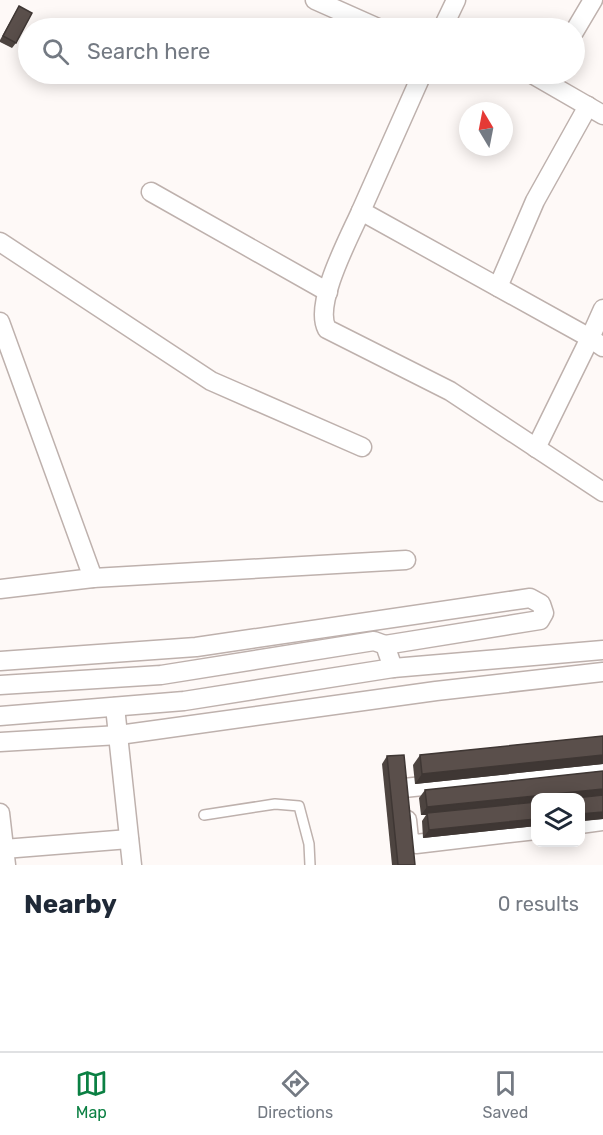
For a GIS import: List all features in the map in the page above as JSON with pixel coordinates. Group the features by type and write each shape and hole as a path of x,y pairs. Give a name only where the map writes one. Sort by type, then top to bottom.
{"street":[{"path":"315,0 356,18"},
{"path":"450,18 456,0"},
{"path":"582,18 593,0"},
{"path":"418,84 328,292 323,320 327,329 450,391 603,492"},
{"path":"498,287 535,201 596,110 555,84"},
{"path":"151,192 328,292"},
{"path":"361,211 597,342"},
{"path":"0,242 211,381 362,447"},
{"path":"536,448 597,342 603,309"},
{"path":"0,322 93,578"},
{"path":"0,589 93,578 406,560"},
{"path":"0,662 196,646 530,598 541,604 544,613 540,620 385,645 374,641 161,675 0,685"},
{"path":"385,645 393,668"},
{"path":"0,716 184,701 393,668 603,650"},
{"path":"0,742 119,735 436,691 603,672"},
{"path":"115,707 132,865"},
{"path":"402,766 409,839 416,844 531,831"},
{"path":"404,788 603,767"},
{"path":"0,813 5,857 129,839"},
{"path":"585,823 603,821"}],"lane":[{"path":"204,815 275,804 299,806 309,844 310,865"}],"building":[{"path":"19,6 32,13 29,18 18,18 16,43 3,36"},
{"path":"603,736 603,755 422,774 420,755"},
{"path":"404,755 415,865 398,865 387,756"},
{"path":"603,771 603,789 564,793 531,793 531,796 427,807 425,790"},
{"path":"603,795 603,812 585,814 585,797"},
{"path":"531,803 531,820 429,830 427,813"}]}
